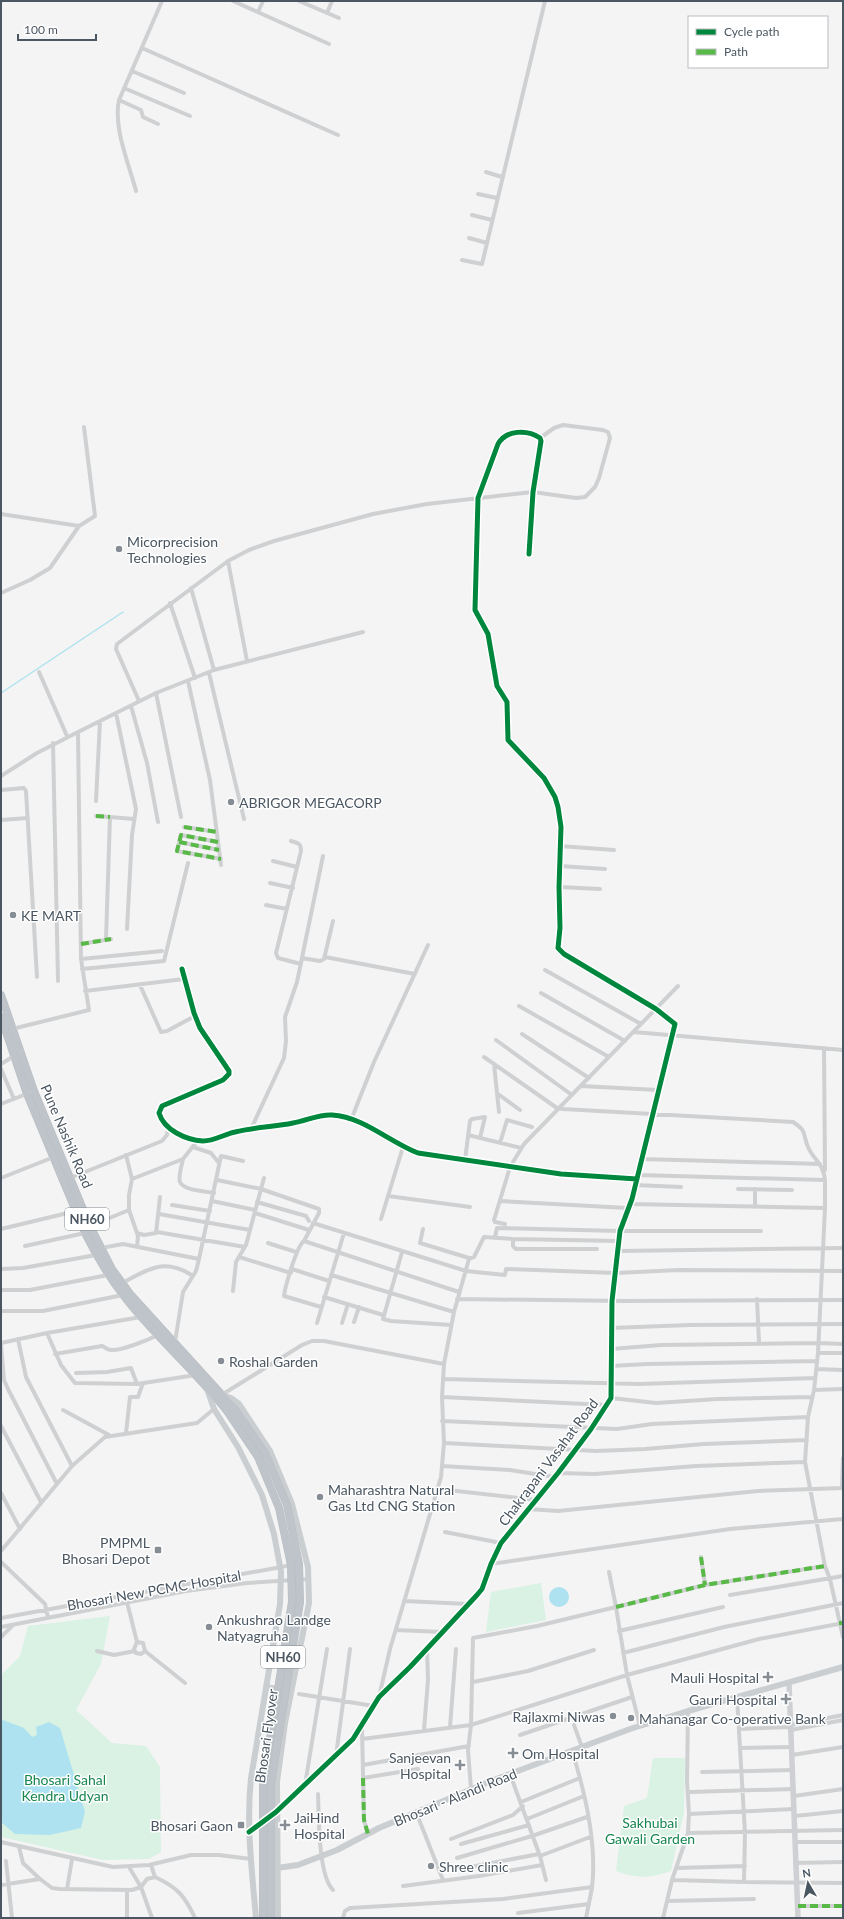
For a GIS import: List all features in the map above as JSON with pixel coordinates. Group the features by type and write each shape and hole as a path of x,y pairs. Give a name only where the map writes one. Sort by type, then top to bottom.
{"highway":[{"name":"Pune Nashik Road","path":"1,995 30,1092 54,1157 85,1233 96,1255 108,1275 141,1317 196,1374 207,1388 230,1409"},
{"name":"Pune Nashik Road","path":"1,1017 14,1056 70,1178 100,1248 122,1283 224,1395 230,1409"},
{"name":"Bhosari Flyover","path":"230,1409 258,1457 279,1508 291,1565 292,1602 263,1782 263,1918"},
{"name":"Bhosari Flyover","path":"230,1409 265,1453 284,1499 299,1564 300,1602 271,1782 271,1918"}],"main road":[{"path":"207,1388 214,1409 238,1447 262,1495 274,1534 280,1567 280,1604 251,1778 248,1805 248,1832 256,1918"},
{"path":"224,1395 231,1398 238,1404 270,1451 292,1504 307,1563 309,1579 309,1603 279,1757 276,1812 278,1918"},
{"name":"Bhosari - Alandi Road","path":"277,1868 298,1865 322,1856 416,1812 471,1789 640,1726 843,1667"},
{"path":"266,1687 292,1691"}],"street":[{"path":"136,191 117,120 119,100 162,1"},
{"path":"233,1 329,44"},
{"path":"258,12 262,1"},
{"path":"301,1 339,18"},
{"path":"327,13 332,1"},
{"path":"462,260 482,264 545,1"},
{"path":"142,48 338,135"},
{"path":"132,71 184,93"},
{"path":"124,88 190,116"},
{"path":"119,100 141,110 143,117 158,124"},
{"path":"486,172 502,177"},
{"path":"478,194 497,198"},
{"path":"472,215 492,220"},
{"path":"469,238 487,243"},
{"path":"139,701 116,646 170,603 228,561 249,550 274,541 373,514 427,504 533,492 576,498 585,497 595,487 599,478 610,438 608,432 603,430 562,425 554,428 540,438"},
{"path":"1,593 30,580 50,568 79,526 91,520 95,512 84,427"},
{"path":"540,438 524,433 510,433 501,438 478,498 475,610 488,634 497,686 507,702 508,740 544,778 555,797 560,818 559,950 656,1009"},
{"path":"529,554 533,492 540,438"},
{"path":"1,514 79,526"},
{"path":"228,561 247,661"},
{"path":"191,588 214,670"},
{"path":"170,603 195,678"},
{"path":"1,776 53,743 67,736 78,732 139,701 214,670 364,632"},
{"path":"39,672 67,736"},
{"path":"209,673 244,819"},
{"path":"188,681 210,780 221,865"},
{"path":"156,694 181,817"},
{"path":"131,706 149,770 158,822"},
{"path":"116,713 136,802 130,858 127,929"},
{"path":"96,801 100,721"},
{"path":"12,1030 86,1011 89,1008 85,991 81,959 78,732"},
{"path":"53,743 58,981"},
{"path":"1,790 24,788 28,818 37,977"},
{"path":"96,816 134,820"},
{"path":"81,944 109,939 110,817"},
{"path":"1,820 28,818"},
{"path":"184,827 217,832"},
{"path":"218,842 181,835 177,851 221,859"},
{"path":"291,841 299,843 301,846 276,956 278,958 301,964"},
{"path":"179,842 219,850"},
{"path":"560,846 614,850"},
{"path":"251,1129 284,1058 286,1041 285,1018 297,982 323,856"},
{"path":"273,861 297,867"},
{"path":"82,968 164,961 188,863"},
{"path":"560,866 605,869"},
{"path":"270,883 292,888"},
{"path":"559,887 600,889"},
{"path":"266,904 287,909"},
{"path":"302,958 322,961 325,957 333,921"},
{"path":"351,1120 374,1062 428,945"},
{"path":"81,959 162,951"},
{"path":"325,957 415,974"},
{"path":"182,969 195,1016 204,1036 228,1069 229,1074 223,1080 162,1106 160,1109 160,1116 168,1128 198,1140 210,1140 238,1131 291,1124 326,1115 339,1116 370,1127 403,1147 418,1153 560,1174 637,1177 825,1180"},
{"path":"545,970 641,1024"},
{"path":"85,991 140,985 184,978"},
{"path":"140,985 161,1032 167,1031 195,1016"},
{"path":"505,1224 495,1222 494,1220 510,1167 521,1148 557,1108 590,1078 678,986"},
{"path":"541,993 625,1041"},
{"path":"519,1006 609,1057"},
{"name":"Chakrapani Vasahat Road","path":"248,1832 276,1812 353,1739 379,1697 482,1589 491,1564 501,1543 558,1473 591,1429 611,1398 612,1301 619,1251 620,1231 642,1159 674,1024 656,1009"},
{"path":"634,1032 843,1050"},
{"path":"522,1034 590,1078"},
{"path":"496,1040 572,1095"},
{"path":"824,1048 825,1208 821,1299 818,1353 814,1390 808,1417 805,1462 825,1566 830,1579 843,1637"},
{"path":"1,1064 14,1056"},
{"path":"484,1057 557,1108 652,1115 793,1122 805,1132 808,1148 823,1169 825,1180"},
{"path":"494,1064 499,1112"},
{"path":"1,1068 14,1099"},
{"path":"581,1086 658,1090"},
{"path":"1,1104 30,1092"},
{"path":"498,1094 520,1110"},
{"path":"465,1160 471,1119 485,1116 480,1138"},
{"path":"500,1143 507,1120 532,1127"},
{"path":"70,1178 162,1141 167,1135 168,1128"},
{"path":"468,1135 521,1148"},
{"path":"132,1179 183,1159 198,1140"},
{"path":"193,1147 211,1153 220,1163"},
{"path":"381,1219 403,1147"},
{"path":"126,1155 132,1179 129,1195 129,1210 138,1232 137,1247"},
{"path":"175,1342 183,1292 198,1267 221,1156 243,1161"},
{"path":"1,1178 54,1157"},
{"path":"183,1159 180,1179 182,1185 188,1188 214,1193"},
{"path":"642,1159 820,1164"},
{"path":"233,1291 235,1265 245,1247 264,1178"},
{"path":"217,1180 261,1189 317,1208 319,1213 311,1222 304,1241 300,1244 296,1252 284,1296 321,1307"},
{"path":"635,1185 681,1187"},
{"path":"738,1189 792,1190"},
{"path":"755,1189 755,1207"},
{"path":"388,1196 470,1207"},
{"path":"157,1232 160,1197"},
{"path":"212,1201 255,1212 309,1230"},
{"path":"257,1202 306,1216 311,1222 402,1252 466,1270 506,1275 506,1269 616,1274 680,1270 843,1271"},
{"path":"500,1202 628,1206 825,1208"},
{"path":"172,1205 210,1211"},
{"path":"90,1226 129,1210"},
{"path":"1,1229 76,1211"},
{"path":"159,1214 250,1230"},
{"path":"495,1237 497,1228 620,1231 760,1231"},
{"path":"423,1229 420,1242 469,1259"},
{"path":"138,1232 144,1235 157,1232 245,1247"},
{"path":"25,1246 85,1233"},
{"path":"317,1323 344,1233"},
{"path":"379,1697 404,1601 438,1488 444,1443 442,1397 444,1364 454,1312 469,1259 474,1257 484,1236 513,1239 619,1241"},
{"path":"513,1239 513,1246 516,1249 597,1249"},
{"path":"304,1241 459,1292"},
{"path":"268,1243 296,1252"},
{"path":"100,1248 119,1244 199,1259"},
{"path":"619,1251 843,1248"},
{"path":"402,1252 383,1319 391,1321 451,1325"},
{"path":"1,1269 23,1268 96,1255"},
{"path":"239,1257 329,1281"},
{"path":"122,1283 154,1268 167,1265 184,1270 193,1276"},
{"path":"331,1274 454,1312"},
{"path":"1,1290 30,1290 108,1275"},
{"path":"1,1311 43,1311 123,1295"},
{"path":"324,1296 383,1315"},
{"path":"458,1299 612,1301 843,1300"},
{"path":"757,1300 759,1343"},
{"path":"342,1323 348,1304"},
{"path":"354,1322 358,1307"},
{"path":"56,1484 4,1380 1,1344 47,1333 141,1317"},
{"path":"611,1328 843,1324"},
{"path":"47,1333 55,1354 75,1383 137,1384 196,1374"},
{"path":"55,1354 102,1346 108,1350 114,1350 146,1341 158,1335"},
{"path":"18,1339 26,1377 72,1466"},
{"path":"224,1395 302,1345 312,1341 324,1341 444,1364"},
{"path":"611,1349 661,1345 759,1343 843,1344"},
{"path":"818,1353 843,1353"},
{"path":"611,1366 817,1361"},
{"path":"76,1373 107,1372 131,1368 137,1384"},
{"path":"816,1369 843,1370"},
{"path":"443,1378 640,1384 815,1378"},
{"path":"126,1433 130,1397 138,1396 143,1383"},
{"path":"814,1390 843,1389"},
{"path":"442,1397 606,1405"},
{"path":"611,1398 656,1403 718,1399 812,1397"},
{"path":"1,1551 72,1466 104,1437 109,1435 197,1423 214,1409"},
{"path":"63,1410 109,1435"},
{"path":"442,1421 591,1429 808,1417"},
{"path":"1,1426 41,1502"},
{"path":"444,1443 574,1451 644,1449 704,1444 807,1440"},
{"path":"528,1509 558,1511 758,1492 810,1491 843,1488 843,1458"},
{"path":"558,1473 595,1474 696,1466 805,1462"},
{"path":"442,1466 510,1470 554,1477"},
{"path":"438,1488 536,1500"},
{"path":"1,1493 20,1530"},
{"path":"491,1564 723,1530 765,1525 816,1523 843,1519"},
{"path":"445,1532 501,1543"},
{"path":"702,1556 705,1584"},
{"path":"1,1562 45,1604 48,1618"},
{"name":"Bhosari New PCMC Hospital","path":"2,1618 307,1563"},
{"path":"471,1789 469,1746 473,1682 473,1638 537,1626 705,1584 825,1566"},
{"path":"609,1572 627,1675 640,1726"},
{"path":"730,1595 843,1576"},
{"name":"Bhosari New PCMC Hospital","path":"3,1626 186,1591 256,1582 309,1579"},
{"path":"404,1601 468,1604"},
{"path":"127,1602 137,1642 134,1646 135,1651"},
{"path":"623,1654 724,1626 843,1603"},
{"path":"619,1631 723,1607"},
{"path":"2,1618 3,1626"},
{"path":"362,1739 471,1725 627,1675 759,1639 841,1623"},
{"path":"1,1637 13,1624"},
{"path":"396,1630 442,1632"},
{"path":"137,1642 143,1643 145,1651 184,1683"},
{"path":"424,1730 428,1680 427,1648"},
{"path":"305,1786 327,1649"},
{"path":"336,1756 350,1649"},
{"path":"450,1727 456,1649"},
{"path":"473,1682 528,1671 594,1650"},
{"path":"97,1651 114,1655 135,1651 136,1653 141,1654 145,1651"},
{"path":"789,1682 798,1918"},
{"path":"299,1694 320,1696 374,1706"},
{"path":"520,1735 632,1697"},
{"path":"737,1697 745,1833 744,1882"},
{"path":"663,1918 672,1880 688,1833 690,1814 687,1781 688,1711"},
{"path":"791,1727 843,1715"},
{"path":"739,1729 791,1727 843,1720"},
{"path":"574,1725 582,1747"},
{"path":"362,1726 364,1820 368,1834"},
{"path":"363,1765 469,1746"},
{"path":"792,1755 843,1747"},
{"path":"740,1748 792,1748"},
{"path":"572,1751 584,1796 593,1863 592,1887 586,1918"},
{"path":"363,1778 418,1769"},
{"path":"702,1772 793,1770"},
{"path":"510,1774 540,1855 546,1880"},
{"path":"451,1839 513,1815 522,1804 580,1778"},
{"path":"689,1792 742,1792 794,1789"},
{"path":"794,1796 843,1789"},
{"path":"318,1794 322,1856 328,1885 333,1890"},
{"path":"527,1819 584,1796"},
{"path":"690,1814 794,1809"},
{"path":"795,1816 843,1811"},
{"path":"416,1812 442,1880"},
{"path":"457,1858 532,1836 587,1817"},
{"path":"461,1844 529,1826"},
{"path":"688,1833 843,1830"},
{"path":"465,1868 540,1855 590,1838"},
{"path":"1,1842 102,1865 129,1867 151,1865 191,1855 251,1859"},
{"path":"795,1842 843,1842"},
{"path":"19,1847 23,1864 52,1888 127,1890 141,1887 148,1879 155,1877 176,1888 183,1895 195,1918"},
{"path":"66,1889 72,1859"},
{"path":"6,1861 12,1918"},
{"path":"795,1864 843,1862"},
{"path":"151,1865 155,1877"},
{"path":"403,1886 542,1865"},
{"path":"676,1868 745,1866"},
{"path":"129,1867 141,1887 152,1918"},
{"path":"1,1885 40,1879"},
{"path":"672,1880 796,1883 843,1882"},
{"path":"343,1918 345,1911 350,1908 503,1899 592,1887"},
{"path":"127,1890 127,1918"},
{"path":"667,1901 754,1899"},
{"path":"518,1913 589,1904"},
{"path":"798,1906 843,1906"}],"green space":[{"path":"541,1583 546,1620 486,1632 491,1592"},
{"name":"Bhosari Sahal Kendra Udyan","path":"110,1616 101,1664 76,1710 112,1743 146,1746 160,1767 161,1852 149,1859 103,1860 1,1837 1,1675 20,1656 28,1626"},
{"name":"Sakhubai Gawali Garden","path":"653,1758 685,1758 684,1812 671,1871 644,1877 624,1874 616,1871 624,1806 647,1798"}],"water":[{"path":"559,1587 566,1590 569,1597 566,1604 559,1607 552,1604 549,1597 552,1590"},
{"path":"3,1720 24,1728 32,1737 37,1735 36,1727 49,1722 60,1728 85,1812 81,1828 50,1835 15,1834 1,1822 1,1721"}],"waterway":[{"path":"1,693 123,612"}],"marked path":[{"path":"96,816 110,817"},
{"path":"184,827 217,832"},
{"path":"218,842 181,835 177,851 221,859"},
{"path":"179,842 219,850"},
{"path":"81,944 111,939"},
{"path":"701,1557 705,1585"},
{"path":"616,1607 705,1585 825,1566"},
{"path":"363,1778 364,1820 368,1834"},
{"path":"798,1906 843,1906"}],"cycle path":[{"path":"249,1832 276,1812 353,1739 379,1697 410,1667 477,1595 482,1589 491,1564 501,1543 558,1473 591,1429 611,1398 612,1301 620,1231 632,1199 675,1024 656,1009 564,954 558,948 560,928 559,887 561,827 558,807 555,797 544,778 508,740 507,702 497,686 488,634 475,610 478,498 498,444 506,436 517,432 535,435 540,438 541,441 533,492 529,554"},
{"path":"182,969 194,1013 200,1028 229,1071 229,1074 223,1080 162,1106 159,1113 162,1119 176,1133 190,1139 207,1141 242,1130 286,1124 332,1115 355,1120 418,1153 561,1174 637,1179"}],"place":[{"name":"Micorprecision Technologies","path":"119,549"},
{"name":"ABRIGOR MEGACORP","path":"231,802"},
{"name":"KE MART","path":"13,915"},
{"name":"Roshal Garden","path":"221,1361"},
{"name":"Maharashtra Natural Gas Ltd CNG Station","path":"320,1497"},
{"name":"PMPML Bhosari Depot","path":"158,1550"},
{"name":"Ankushrao Landge Natyagruha","path":"209,1627"},
{"name":"Mauli Hospital","path":"768,1677"},
{"name":"Gauri Hospital","path":"786,1699"},
{"name":"Rajlaxmi Niwas","path":"613,1716"},
{"name":"Mahanagar Co-operative Bank","path":"631,1718"},
{"name":"Om Hospital","path":"513,1753"},
{"name":"Sanjeevan Hospital","path":"460,1765"},
{"name":"Bhosari Gaon","path":"241,1825"},
{"name":"JaiHind Hospital","path":"285,1825"},
{"name":"Shree clinic","path":"431,1866"}]}
